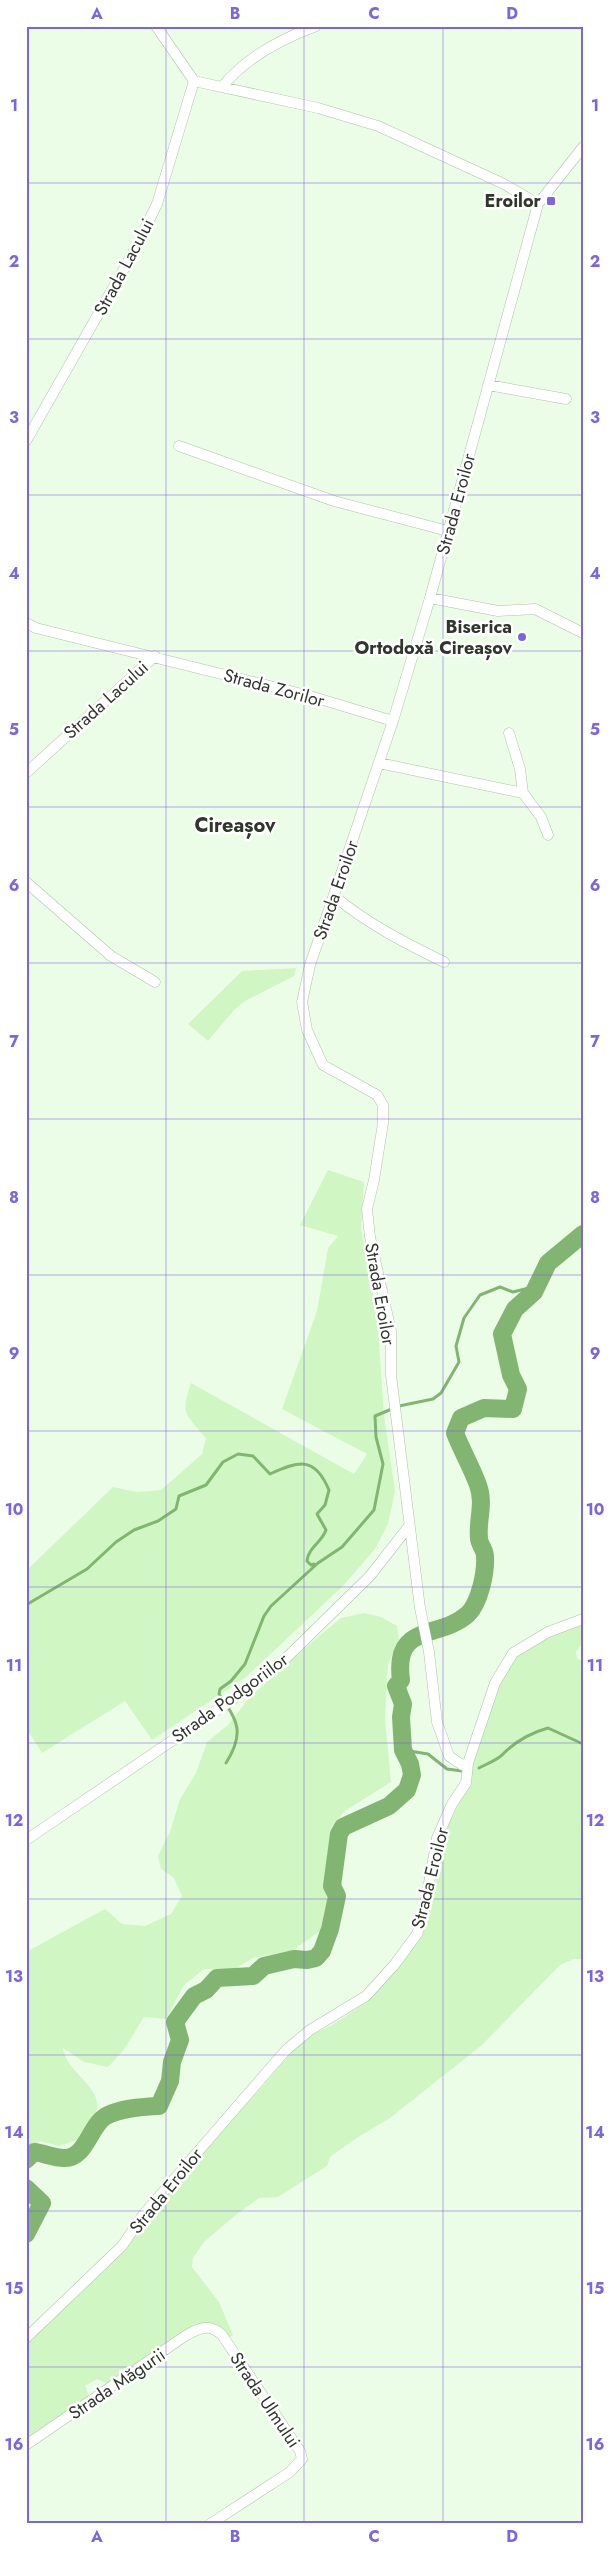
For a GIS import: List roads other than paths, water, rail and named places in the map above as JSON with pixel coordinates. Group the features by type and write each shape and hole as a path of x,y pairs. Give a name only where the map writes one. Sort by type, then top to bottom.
{"street":[{"path":"156,26 194,81 318,108 378,126 504,184 538,204"},
{"path":"222,87 234,72 258,56 290,36 316,26"},
{"name":"Strada Lacului","path":"26,441 133,253 157,204 194,81"},
{"name":"Strada Eroilor","path":"26,2338 122,2246 143,2215 286,2050 310,2030 366,1996 395,1964 416,1934 423,1917 435,1862 437,1838 452,1804 466,1783 468,1763 462,1765 449,1756 437,1722 427,1637 420,1608 409,1526 394,1401 391,1375 391,1331 370,1237 367,1209 374,1180 383,1123 383,1105 377,1095 323,1065 307,1030 302,1002 310,965 393,721 430,598 538,204 583,146"},
{"path":"488,385 566,398"},
{"path":"178,446 334,501 448,531"},
{"path":"430,598 498,611 535,609 583,633"},
{"name":"Strada Lacului","path":"26,623 36,628 155,656"},
{"name":"Strada Lacului","path":"26,774 155,656"},
{"name":"Strada Zorilor","path":"155,656 310,696 393,721"},
{"path":"509,733 520,769 523,793 541,817 548,835"},
{"path":"379,762 523,793"},
{"path":"26,882 111,956 154,982"},
{"path":"334,896 351,910 400,941 444,962"},
{"name":"Strada Podgoriilor","path":"26,1840 229,1702 282,1662 370,1576 409,1526"},
{"path":"468,1763 495,1683 512,1653 548,1632 583,1619"},
{"name":"Strada Măgurii","path":"26,2445 185,2336 198,2328 208,2327"},
{"name":"Strada Ulmului","path":"208,2327 222,2335 300,2451 302,2459 290,2472 210,2524"}],"waterway":[{"path":"26,2160 34,2152 60,2158 71,2157 83,2148 96,2126 106,2116 139,2107 159,2106 170,2081 172,2062 180,2040 175,2022 194,1996 206,1990 217,1978 253,1976 264,1966 294,1959 307,1960 316,1958 322,1951 330,1929 337,1896 332,1886 339,1834 343,1827 389,1806 407,1790 412,1775 410,1764 403,1750 401,1717 403,1704 396,1686 401,1680 400,1662 404,1649 411,1640 456,1622 468,1614 479,1595 485,1556 479,1538 480,1492 455,1433 461,1418 484,1408 513,1409 518,1389 511,1375 502,1334 515,1309 534,1292 548,1263 583,1234"},
{"path":"226,1763 236,1743 237,1727 231,1712 219,1694 220,1689 231,1681 245,1664 264,1616 271,1606 318,1563 342,1547 374,1510 383,1464 376,1437 375,1416 399,1406 433,1399 441,1393 459,1362 456,1346 464,1318 480,1295 500,1287 513,1292 537,1286"},
{"path":"26,1605 87,1569 116,1542 134,1530 158,1521 176,1509 179,1496 206,1485 223,1462 238,1454 253,1456 270,1474 290,1466 306,1464 312,1467 324,1479 329,1490 325,1505 317,1514 326,1530 308,1556 307,1561 311,1565 314,1564"},
{"path":"479,1768 498,1758 524,1738 548,1728 583,1744"},
{"path":"403,1750 428,1754 447,1769 462,1771"},
{"path":"26,2188 42,2203 26,2234"}],"place":[{"name":"Eroilor","path":"551,201"},
{"name":"Biserica Ortodoxă Cireașov","path":"522,637"}],"district":[{"name":"Cireașov","path":"235,825"}]}
